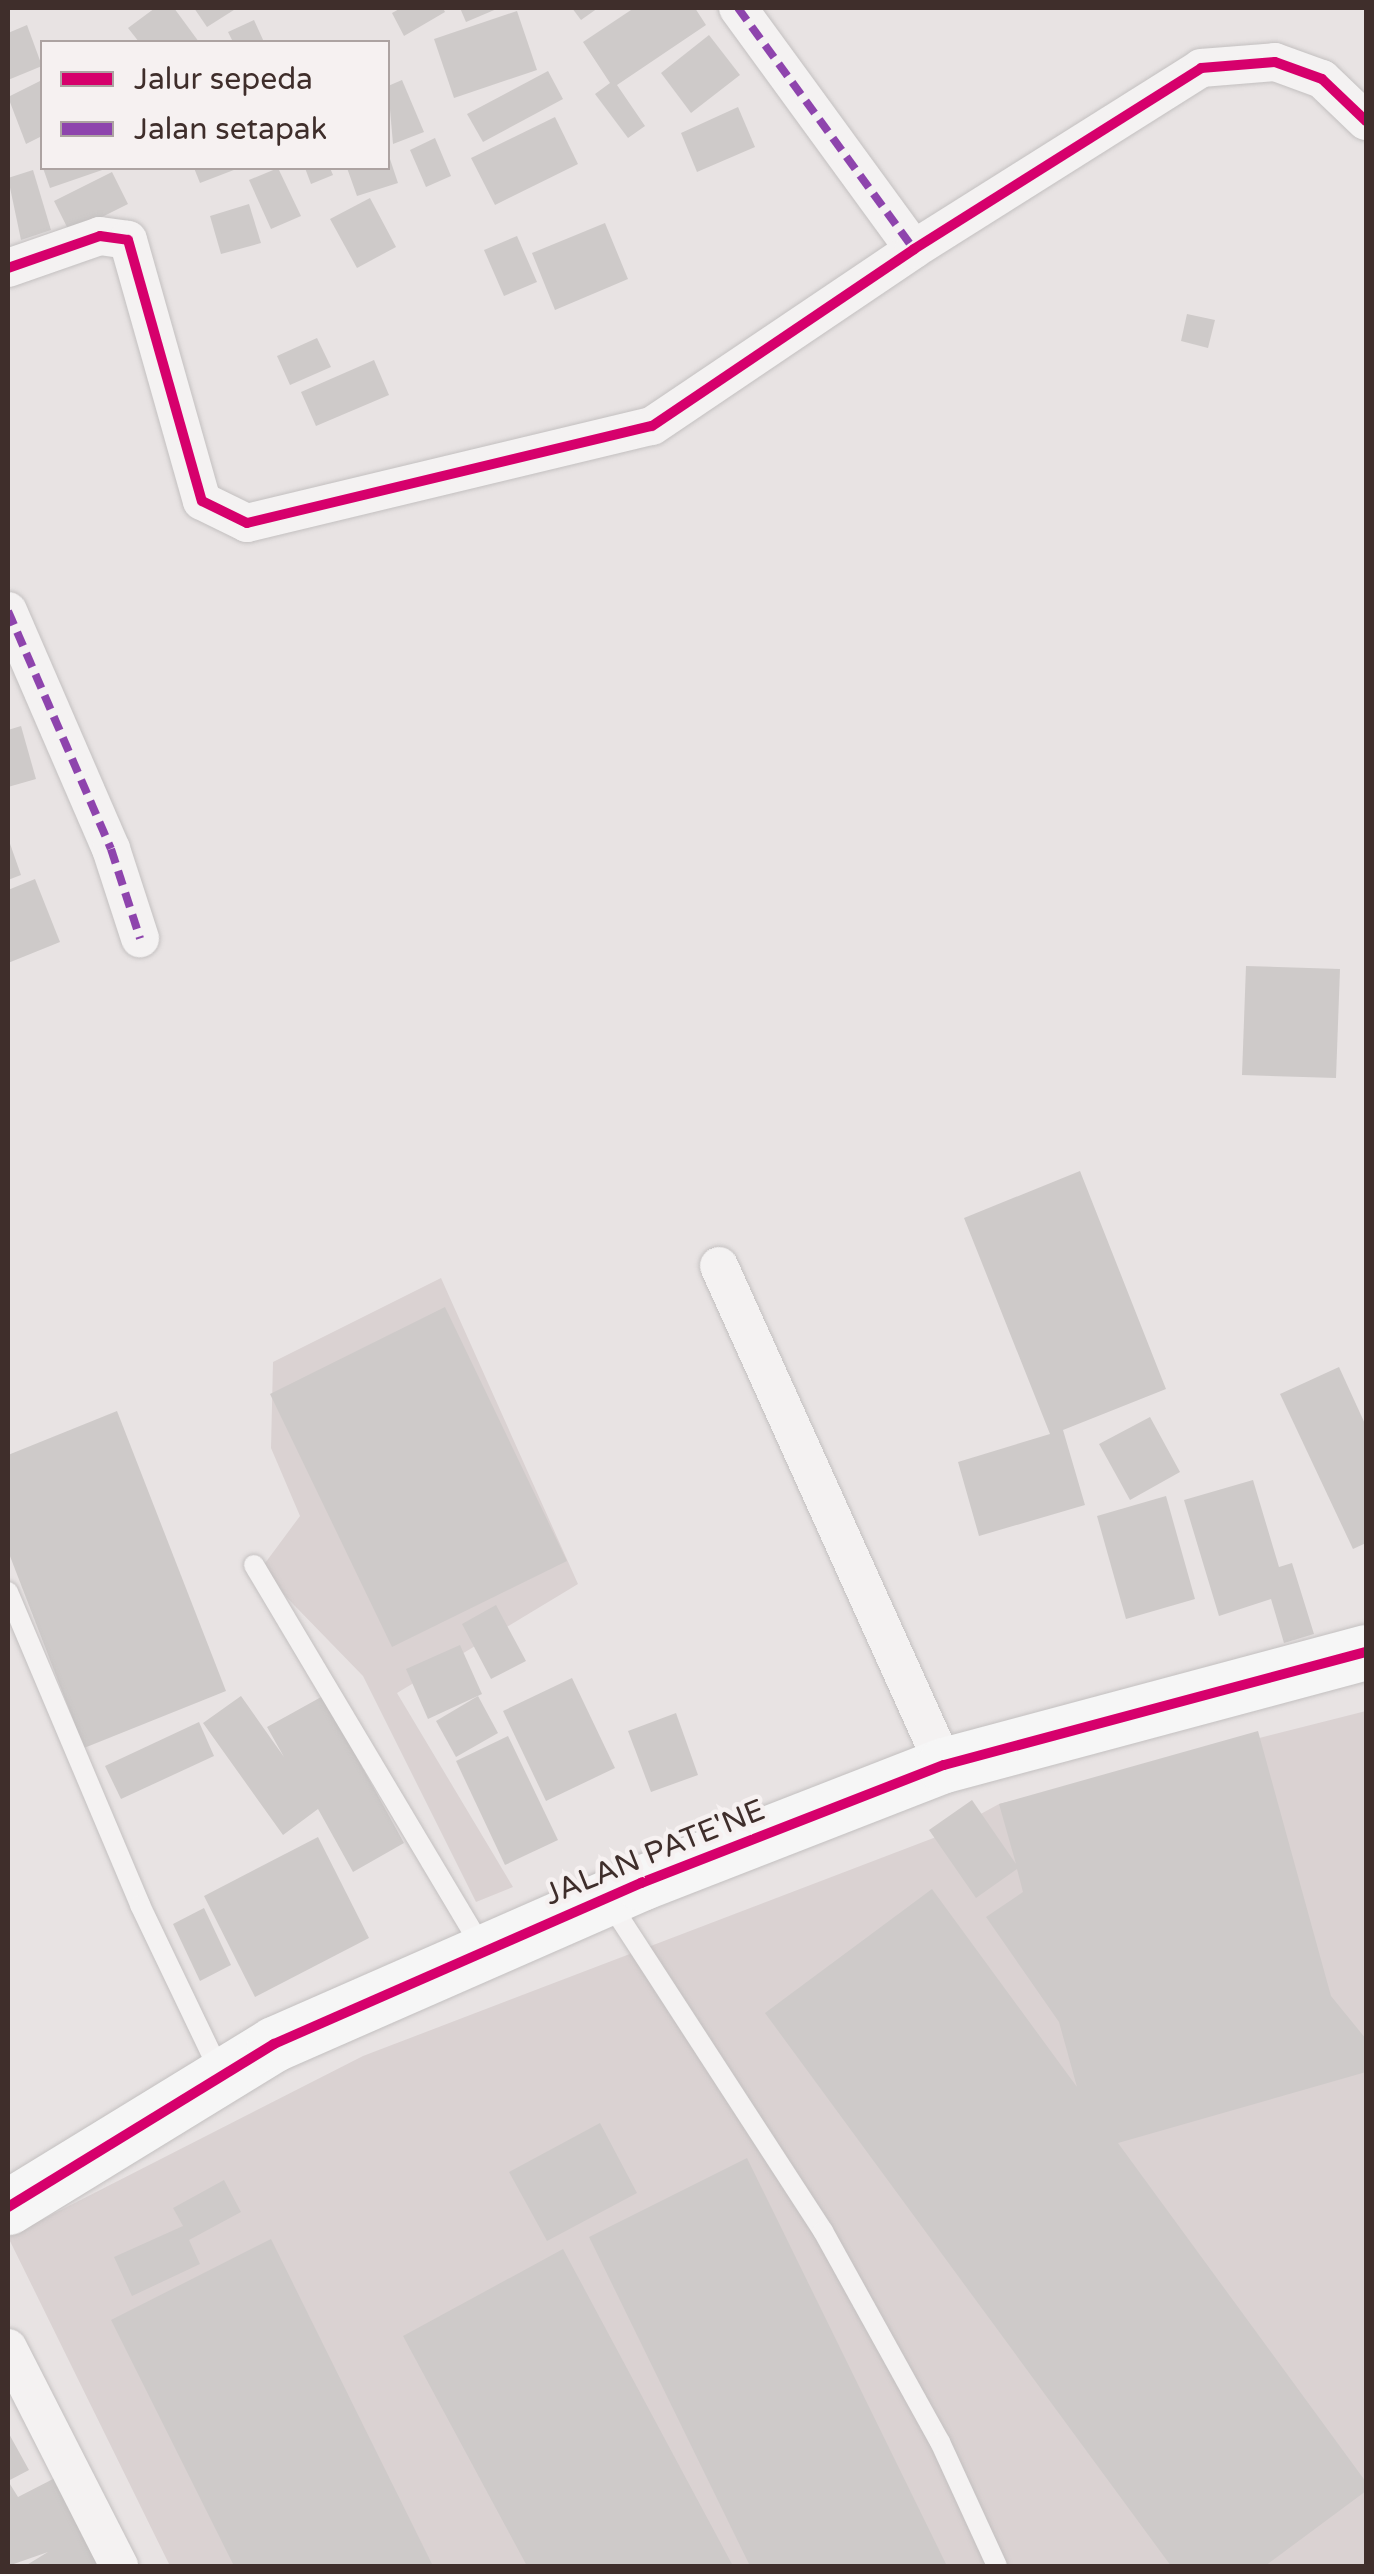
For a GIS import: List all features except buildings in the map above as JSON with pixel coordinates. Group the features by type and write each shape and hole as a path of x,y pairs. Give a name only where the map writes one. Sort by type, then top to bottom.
{"street":[{"path":"738,8 914,248"},
{"path":"8,268 100,236 128,240 202,501 247,523 652,426 914,248 1201,68 1275,62 1337,89 1366,121"},
{"path":"8,611 110,849 140,938"},
{"path":"719,1266 944,1765"},
{"name":"JALAN PATE'NE","path":"8,2207 274,2044 607,1898 944,1765 1366,1652"},
{"path":"8,2348 119,2566"}],"lane":[{"path":"254,1566 484,1951"},
{"path":"8,1592 140,1905 222,2076"},
{"path":"607,1898 823,2231 940,2442 997,2566"}],"shaded area":[{"path":"441,1278 578,1584 397,1693 513,1887 476,1902 363,1676 260,1570 300,1516 271,1448 273,1362"},
{"path":"1366,1711 1366,2565 170,2566 8,2237 363,2056 944,1834 999,1804"}],"marked path":[{"path":"738,8 914,249"},
{"path":"8,611 111,849 140,938"}],"cycle path":[{"path":"8,268 100,236 128,240 202,501 247,523 652,426 914,249 1201,68 1275,62 1322,79 1366,121"},
{"path":"8,2207 274,2044 641,1883 944,1765 1366,1652"}]}
